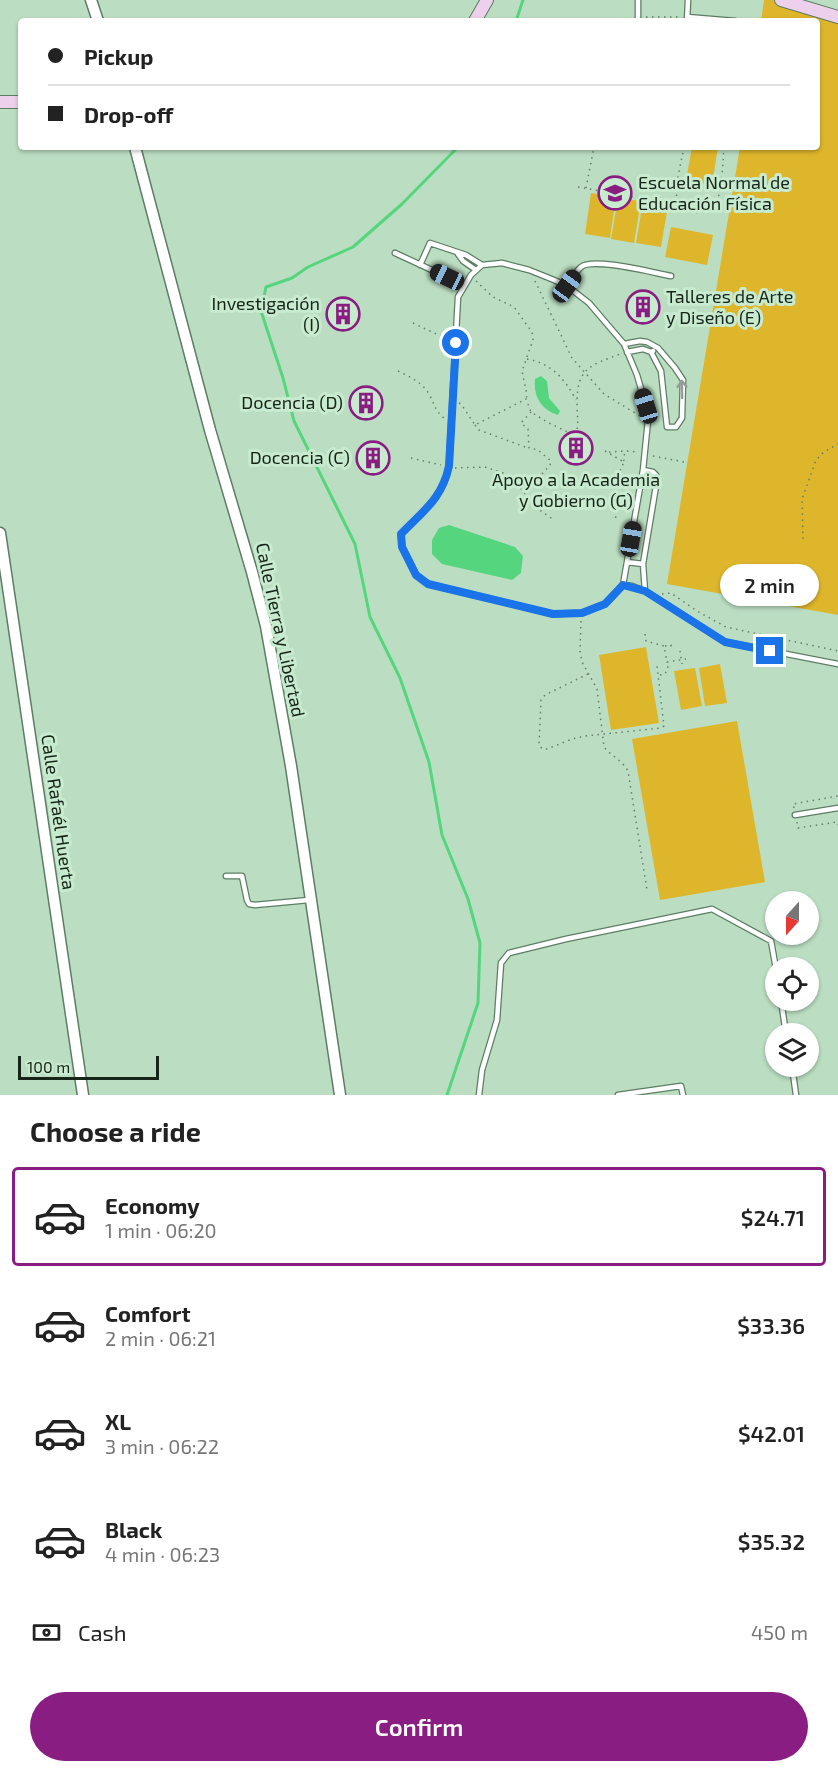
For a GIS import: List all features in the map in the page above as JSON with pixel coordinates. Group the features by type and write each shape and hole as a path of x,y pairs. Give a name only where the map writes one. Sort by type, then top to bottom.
{"main road":[{"path":"471,18 480,0"},
{"path":"477,18 487,0"},
{"path":"781,0 838,16"},
{"path":"799,0 838,12"},
{"path":"0,102 18,102"},
{"path":"0,110 18,110"}],"street":[{"path":"92,0 97,18"},
{"name":"Calle Tierra y Libertad","path":"136,150 210,430 266,626 291,765 340,1095"},
{"name":"Calle Rafaél Huerta","path":"0,533 82,1095"}],"lane":[{"path":"638,0 638,18"},
{"path":"687,0 687,18"},
{"path":"420,265 430,243 466,255 482,265"},
{"path":"395,252 447,277"},
{"path":"458,254 463,261 476,270"},
{"path":"502,263 529,270 567,286 589,303 624,344 637,375 646,406 648,420 643,470 623,585 605,604 582,613 553,614 428,584 416,575 402,547 401,534 433,503 446,481 449,466 458,297 471,275 482,265 502,263"},
{"path":"567,286 580,267 587,263 602,263 671,276"},
{"path":"624,344 640,341 658,348 683,380 682,418 676,427 667,427 661,371 651,352 643,349 627,352"},
{"path":"651,352 658,348"},
{"path":"643,470 653,472 657,480 643,564 648,593"},
{"path":"627,562 643,564"},
{"path":"623,585 648,593 725,642 838,664"},
{"path":"795,815 838,808"},
{"path":"226,876 242,876 249,904 310,900"},
{"path":"479,1095 482,1070 497,1020 501,963 509,953 712,909 771,941 774,957"},
{"path":"794,1077 796,1095"},
{"path":"618,1095 681,1086 683,1095"}],"path":[{"path":"650,18 674,18"},
{"path":"586,189 593,150"},
{"path":"683,150 676,193 678,202 685,209 695,213 703,213 711,208 718,199 724,150"},
{"path":"578,188 668,203 678,202"},
{"path":"529,270 572,358 583,372 604,394 648,420"},
{"path":"471,275 480,287 493,297 514,307 531,332 532,340 522,371 526,399 531,412 582,440"},
{"path":"413,322 456,343"},
{"path":"576,436 579,424 577,401 583,372 590,366 627,352"},
{"path":"526,358 541,361 555,371 568,385 577,401"},
{"path":"398,371 416,380 429,394 434,407 442,417 451,419"},
{"path":"475,424 526,399"},
{"path":"453,400 461,404 479,430 538,450 550,461 550,465 542,474"},
{"path":"529,448 528,429 521,423 531,412"},
{"path":"803,539 802,499 816,460 838,444"},
{"path":"624,462 605,451 613,453 627,451 684,462"},
{"path":"615,521 618,504 617,478 624,462 622,457 627,451"},
{"path":"411,458 456,469 485,467 503,473 513,480 541,511 554,520"},
{"path":"663,592 671,593 695,609"},
{"path":"648,593 671,593 726,627 838,651"},
{"path":"582,613 580,651 582,662 597,688 604,747 608,753 625,765 628,771 647,890"},
{"path":"645,633 646,641 664,646 671,645 671,647"},
{"path":"659,675 665,674 668,668 664,646"},
{"path":"680,651 682,663"},
{"path":"667,662 686,659"},
{"path":"589,674 545,695 541,700 539,744 542,749 572,739 664,726 657,666"},
{"path":"793,804 838,796"},
{"path":"798,828 837,822 838,825"}],"shaded area":[{"path":"764,0 775,0 838,18 838,615 667,584 739,150 820,150 820,18 761,18"},
{"path":"691,150 718,150 712,185 686,180"},
{"path":"591,193 616,197 610,238 585,234"},
{"path":"618,198 641,201 634,243 611,239"},
{"path":"643,201 668,206 661,247 636,243"},
{"path":"671,227 713,235 707,265 665,257"},
{"path":"541,376 547,381 549,398 560,411 558,415 547,410 539,402 535,391 535,379"},
{"path":"449,525 515,547 523,556 521,573 512,580 442,564 432,554 432,540 439,528"},
{"path":"646,647 659,723 611,730 599,655"},
{"path":"720,664 727,703 705,706 699,668"},
{"path":"695,668 702,706 681,710 674,671"},
{"path":"737,721 765,882 660,900 632,739"}],"waterway":[{"path":"517,18 523,0"},
{"path":"447,1095 478,1003 480,943 468,899 442,835 429,762 400,678 370,617 355,544 294,421 283,378 261,311 266,287 292,278 308,267 353,247 402,204 455,150"}],"place":[{"name":"Escuela Normal de Educación Física","path":"615,193"},
{"name":"Talleres de Arte y Diseño (E)","path":"643,307"},
{"name":"Investigación (I)","path":"343,314"},
{"name":"Docencia (D)","path":"366,403"},
{"name":"Apoyo a la Academia y Gobierno (G)","path":"576,448"},
{"name":"Docencia (C)","path":"373,458"}],"route":[{"path":"456,343 449,466 446,481 433,503 401,534 402,547 416,575 428,584 553,614 582,613 605,604 623,585 632,586 645,591 725,642 770,651"}]}
